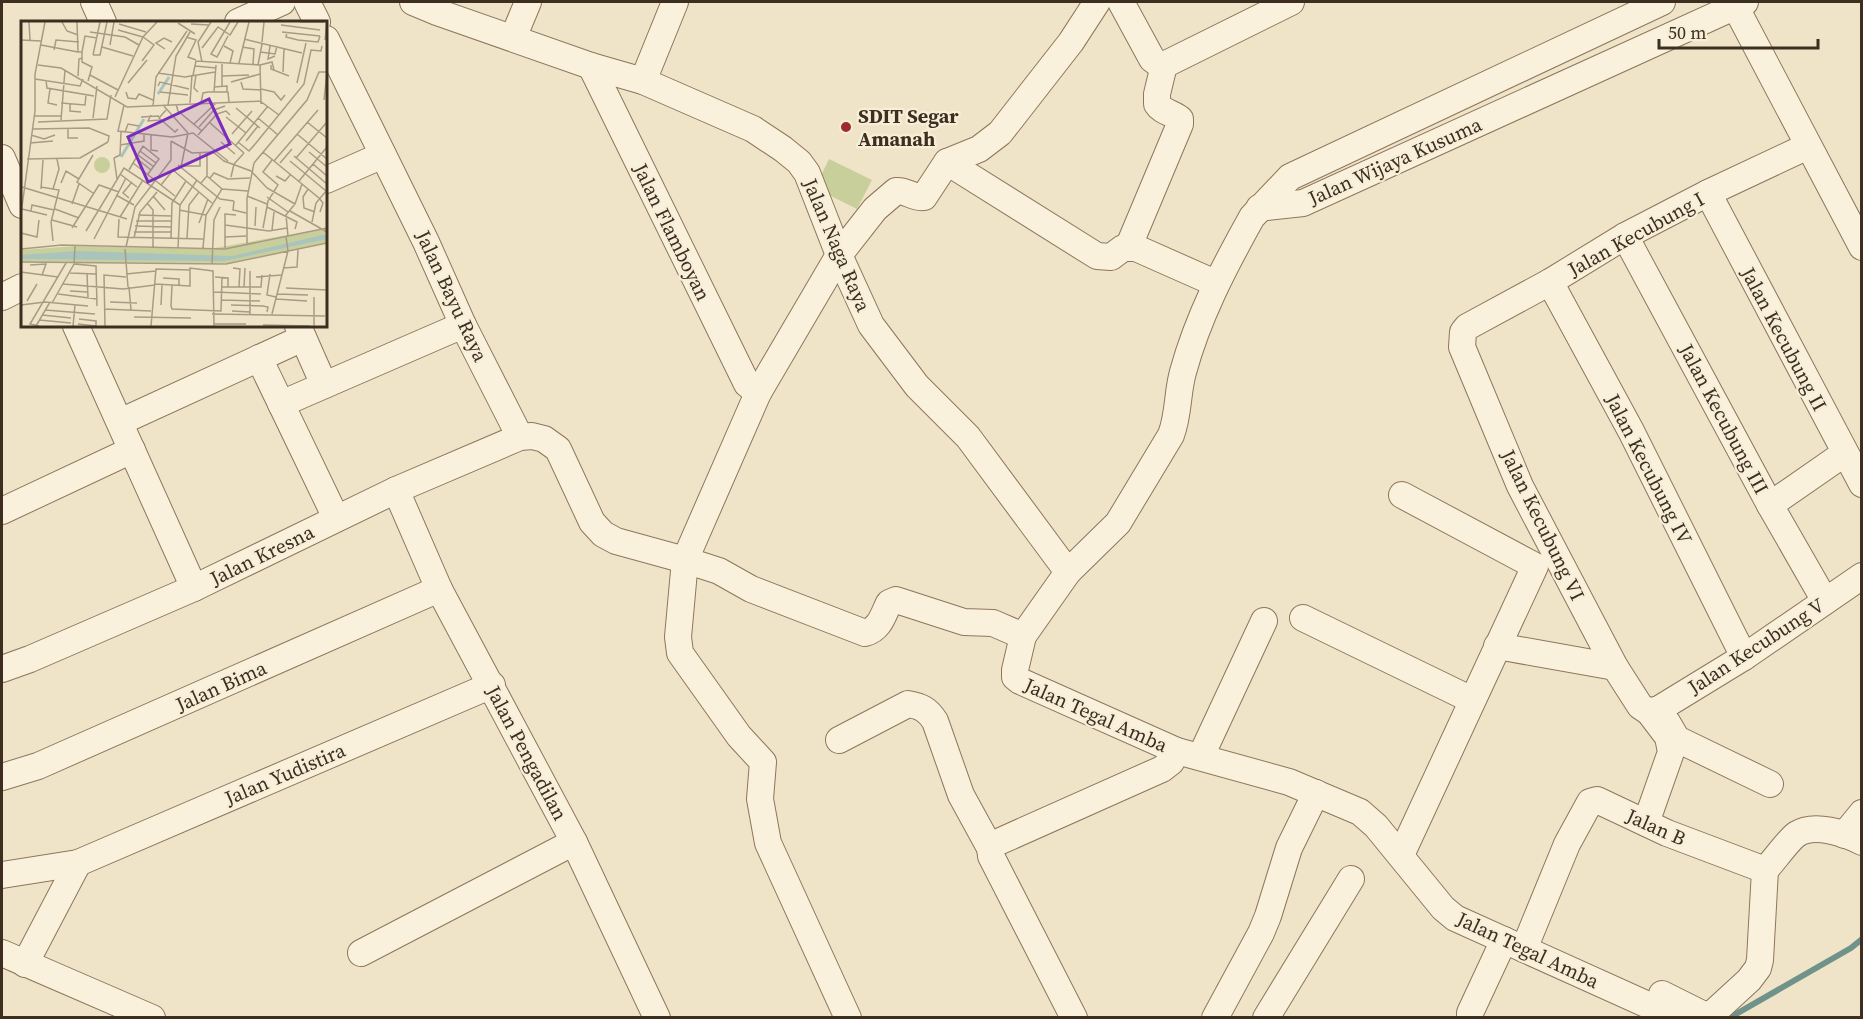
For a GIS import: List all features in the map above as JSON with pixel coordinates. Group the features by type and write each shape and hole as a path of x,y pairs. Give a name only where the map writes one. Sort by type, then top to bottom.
{"street":[{"path":"94,2 104,21"},
{"path":"240,21 282,2"},
{"path":"307,2 316,21"},
{"name":"Jalan Naga Raya","path":"413,2 591,66 643,81 753,129 783,148 799,162 807,173 839,255 871,325 916,386 968,437 1068,572"},
{"path":"513,38 528,2"},
{"path":"643,81 675,2"},
{"path":"848,1017 768,843 760,799 763,762 739,736 680,652 678,638 685,560 758,393 839,255 875,209 896,191 906,192 919,198 924,197 947,162 979,149 1000,133 1071,42 1096,2"},
{"path":"1120,2 1152,59 1160,65 1290,2"},
{"name":"Jalan Wijaya Kusuma","path":"1259,208 1290,177 1662,2"},
{"path":"1738,3 1808,146 1862,247"},
{"name":"Jalan Wijaya Kusuma","path":"1259,208 1303,203 1738,3"},
{"name":"Jalan Bayu Raya","path":"327,41 426,242 463,325 520,437"},
{"path":"1128,248 1180,124 1179,118 1157,105 1157,94 1164,65"},
{"name":"Jalan Flamboyan","path":"591,66 747,384 758,393"},
{"name":"Jalan Kecubung I","path":"1467,327 1550,282 1625,236 1808,146"},
{"path":"327,180 383,155"},
{"path":"947,162 1097,256 1111,257 1123,248 1137,248 1215,283"},
{"path":"12,172 21,202"},
{"name":"Jalan Kecubung II","path":"1708,194 1862,484"},
{"name":"Jalan Tegal Amba","path":"1259,208 1215,283 1190,346 1171,435 1118,523 1068,572 1023,636 1015,677 1189,754 1288,782 1360,812 1376,826 1443,908 1455,918 1677,1017"},
{"name":"Jalan Kecubung III","path":"1625,236 1770,505 1826,601"},
{"name":"Jalan Kecubung IV","path":"1550,282 1631,431 1744,657"},
{"path":"2,297 21,288"},
{"path":"281,404 463,325"},
{"path":"76,327 194,588"},
{"name":"Jalan Kecubung VI","path":"1467,327 1463,332 1462,347 1520,486 1615,668 1640,706 1654,711"},
{"path":"120,422 259,358 301,332 324,385"},
{"path":"259,358 336,518"},
{"path":"520,437 532,436 558,449 592,522 603,534 616,541 719,572 751,589 865,633 878,626 889,603 896,600 964,622 1002,625 1023,636"},
{"name":"Jalan Kresna","path":"2,669 194,588 396,489 520,437"},
{"path":"2,511 132,450"},
{"path":"1770,505 1845,453"},
{"name":"Jalan Pengadilan","path":"396,489 439,589 574,842 657,1017"},
{"path":"1401,855 1534,566 1402,495"},
{"name":"Jalan Kecubung V","path":"1654,711 1744,657 1862,576"},
{"name":"Jalan Bima","path":"2,777 38,766 439,589"},
{"path":"1303,618 1472,700"},
{"path":"990,848 996,843 1162,769 1189,754 1264,621"},
{"path":"1497,646 1615,668"},
{"name":"Jalan Yudistira","path":"2,875 78,863 492,685"},
{"path":"839,740 908,704 919,705 930,712 961,795 990,848 991,856 1074,1017"},
{"path":"1654,711 1677,739 1770,784"},
{"path":"1646,823 1672,748 1654,711"},
{"path":"1215,1017 1265,924 1285,857 1316,793"},
{"name":"Jalan B","path":"1514,944 1590,802 1598,800 1646,823 1765,870"},
{"path":"1644,1003 1660,993 1706,1016 1713,1013 1755,975 1760,960 1765,870 1802,831 1813,829 1853,838 1862,813"},
{"path":"361,953 574,842"},
{"path":"25,964 78,863"},
{"path":"1266,1017 1351,879"},
{"path":"1470,1017 1470,1013 1514,944"},
{"path":"2,953 152,1017"}],"green space":[{"path":"829,159 872,180 857,209 815,188"}],"waterway":[{"path":"1729,1018 1851,948 1862,939"}],"place":[{"name":"SDIT Segar Amanah","path":"846,127"}]}
